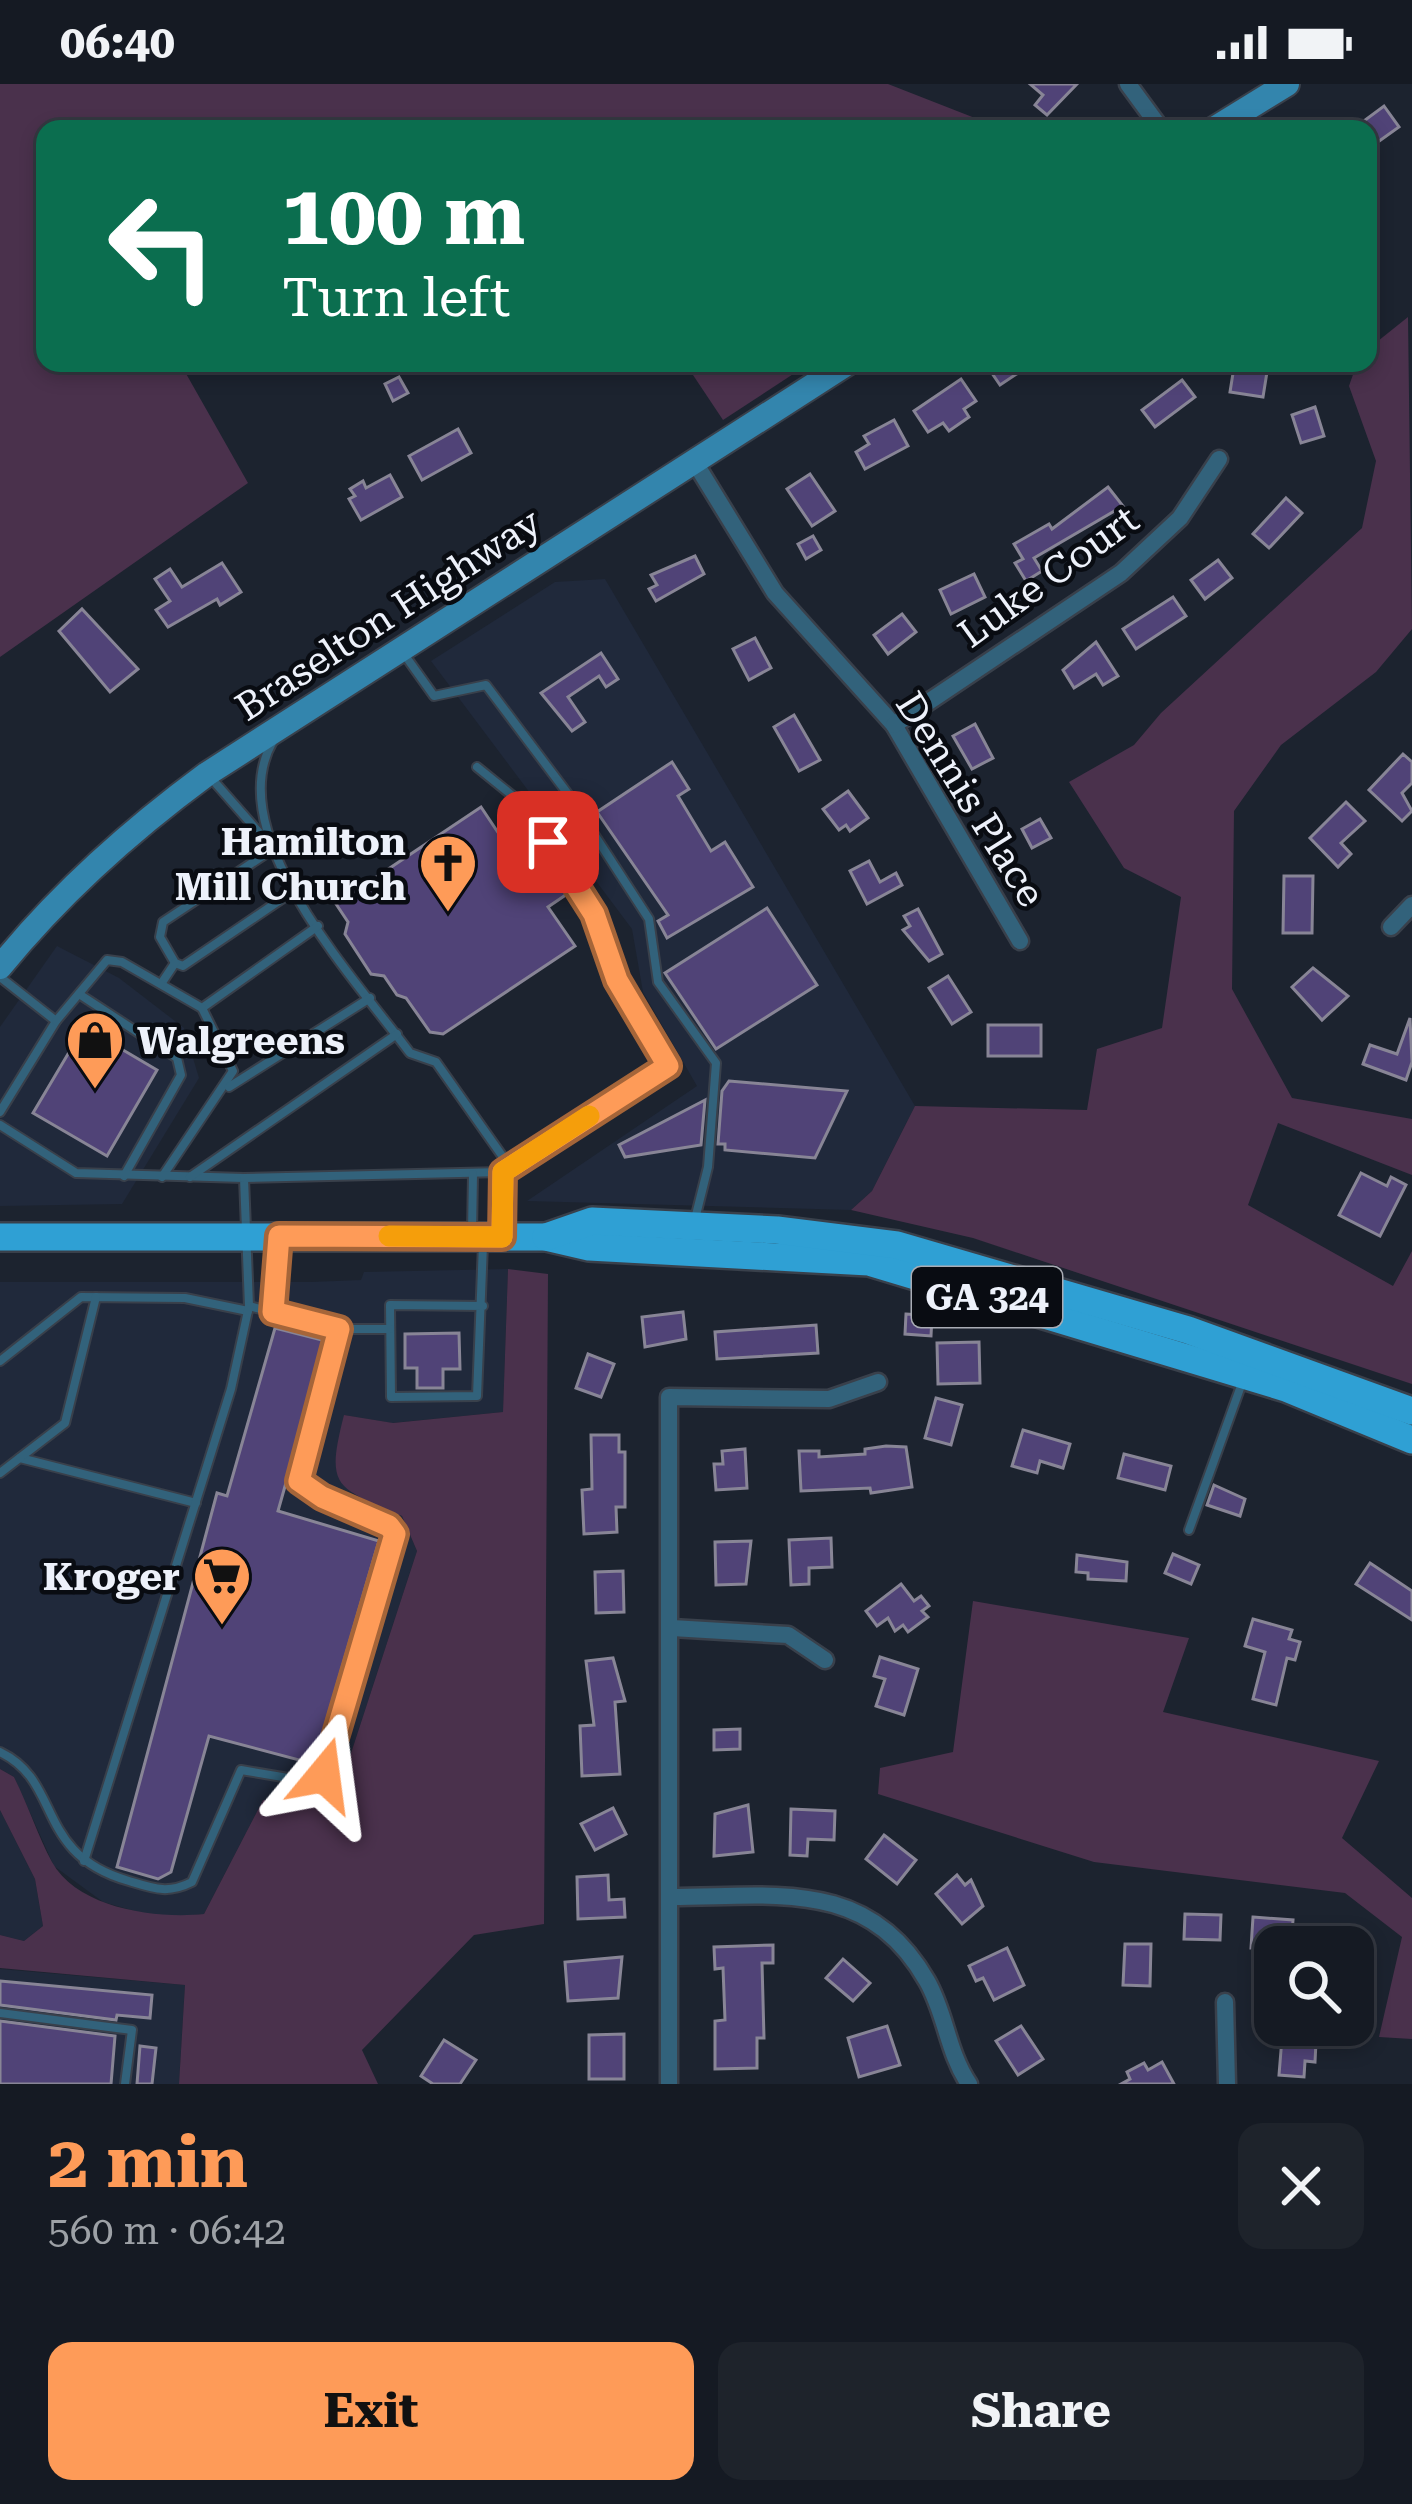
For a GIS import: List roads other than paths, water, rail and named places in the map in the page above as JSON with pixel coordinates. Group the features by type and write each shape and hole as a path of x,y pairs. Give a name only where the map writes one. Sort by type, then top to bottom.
{"main road":[{"path":"1229,120 1287,84"},
{"name":"Braselton Highway","path":"0,967 44,913 157,810 207,774 834,372"},
{"name":"GA 324","path":"546,1237 592,1221 897,1245 1188,1330 1412,1411"},
{"path":"0,1224 57,1237"},
{"path":"0,1237 546,1237"},
{"name":"GA 324","path":"546,1237 589,1247 869,1262 1245,1376 1412,1440"}],"street":[{"path":"1128,84 1154,120"},
{"name":"Luke Court","path":"895,725 1121,572 1180,518 1219,459"},
{"name":"Dennis Place","path":"694,461 775,593 895,725 1021,941"},
{"path":"1391,927 1412,905"},
{"path":"668,2084 673,1628 670,1397 829,1399 878,1382"},
{"path":"673,1628 788,1635 825,1660"},
{"path":"670,1897 827,1900 865,1913 899,1938 930,1985 951,2057 969,2084"},
{"path":"1225,2002 1227,2084"}],"lane":[{"path":"400,648 434,696 486,685 568,794 650,919 658,982 716,1063 708,1167 694,1226"},
{"path":"283,724 264,756 258,786 273,849 292,892 410,1053 436,1062 507,1169"},
{"path":"0,1125 76,1173 123,1178 473,1174 507,1169 668,1066 617,980 594,914 524,805 477,766"},
{"path":"207,774 273,849"},
{"path":"179,964 160,937 163,922 273,849"},
{"path":"161,984 179,964 292,892"},
{"path":"202,1008 318,926"},
{"path":"0,1112 56,1022 107,960 122,962 202,1008 233,1071 226,1090 161,1178"},
{"path":"0,977 56,1022"},
{"path":"79,994 177,1058 182,1075 123,1178"},
{"path":"226,1090 370,998"},
{"path":"189,1178 397,1034"},
{"path":"486,1236 507,1169"},
{"path":"473,1174 486,1236 483,1306 477,1396 391,1397 390,1305 483,1306"},
{"path":"84,1861 196,1503 249,1309 244,1178"},
{"path":"273,1312 279,1236"},
{"path":"0,1361 81,1297 185,1298 273,1312 339,1329 390,1329"},
{"path":"0,1473 64,1423 95,1297"},
{"path":"0,1752 16,1760 32,1780 64,1844 96,1872 168,1893 193,1882 241,1770 312,1782 324,1775 395,1534 389,1526 322,1497 299,1481 339,1329"},
{"path":"0,1336 9,1351"},
{"path":"1190,1530 1245,1376"},
{"path":"20,1458 196,1503"},
{"path":"0,2013 132,2030 124,2084"}],"place":[{"name":"Hamilton Mill Church","path":"448,914"},
{"name":"Walgreens","path":"95,1091"},
{"name":"Kroger","path":"222,1627"}]}
